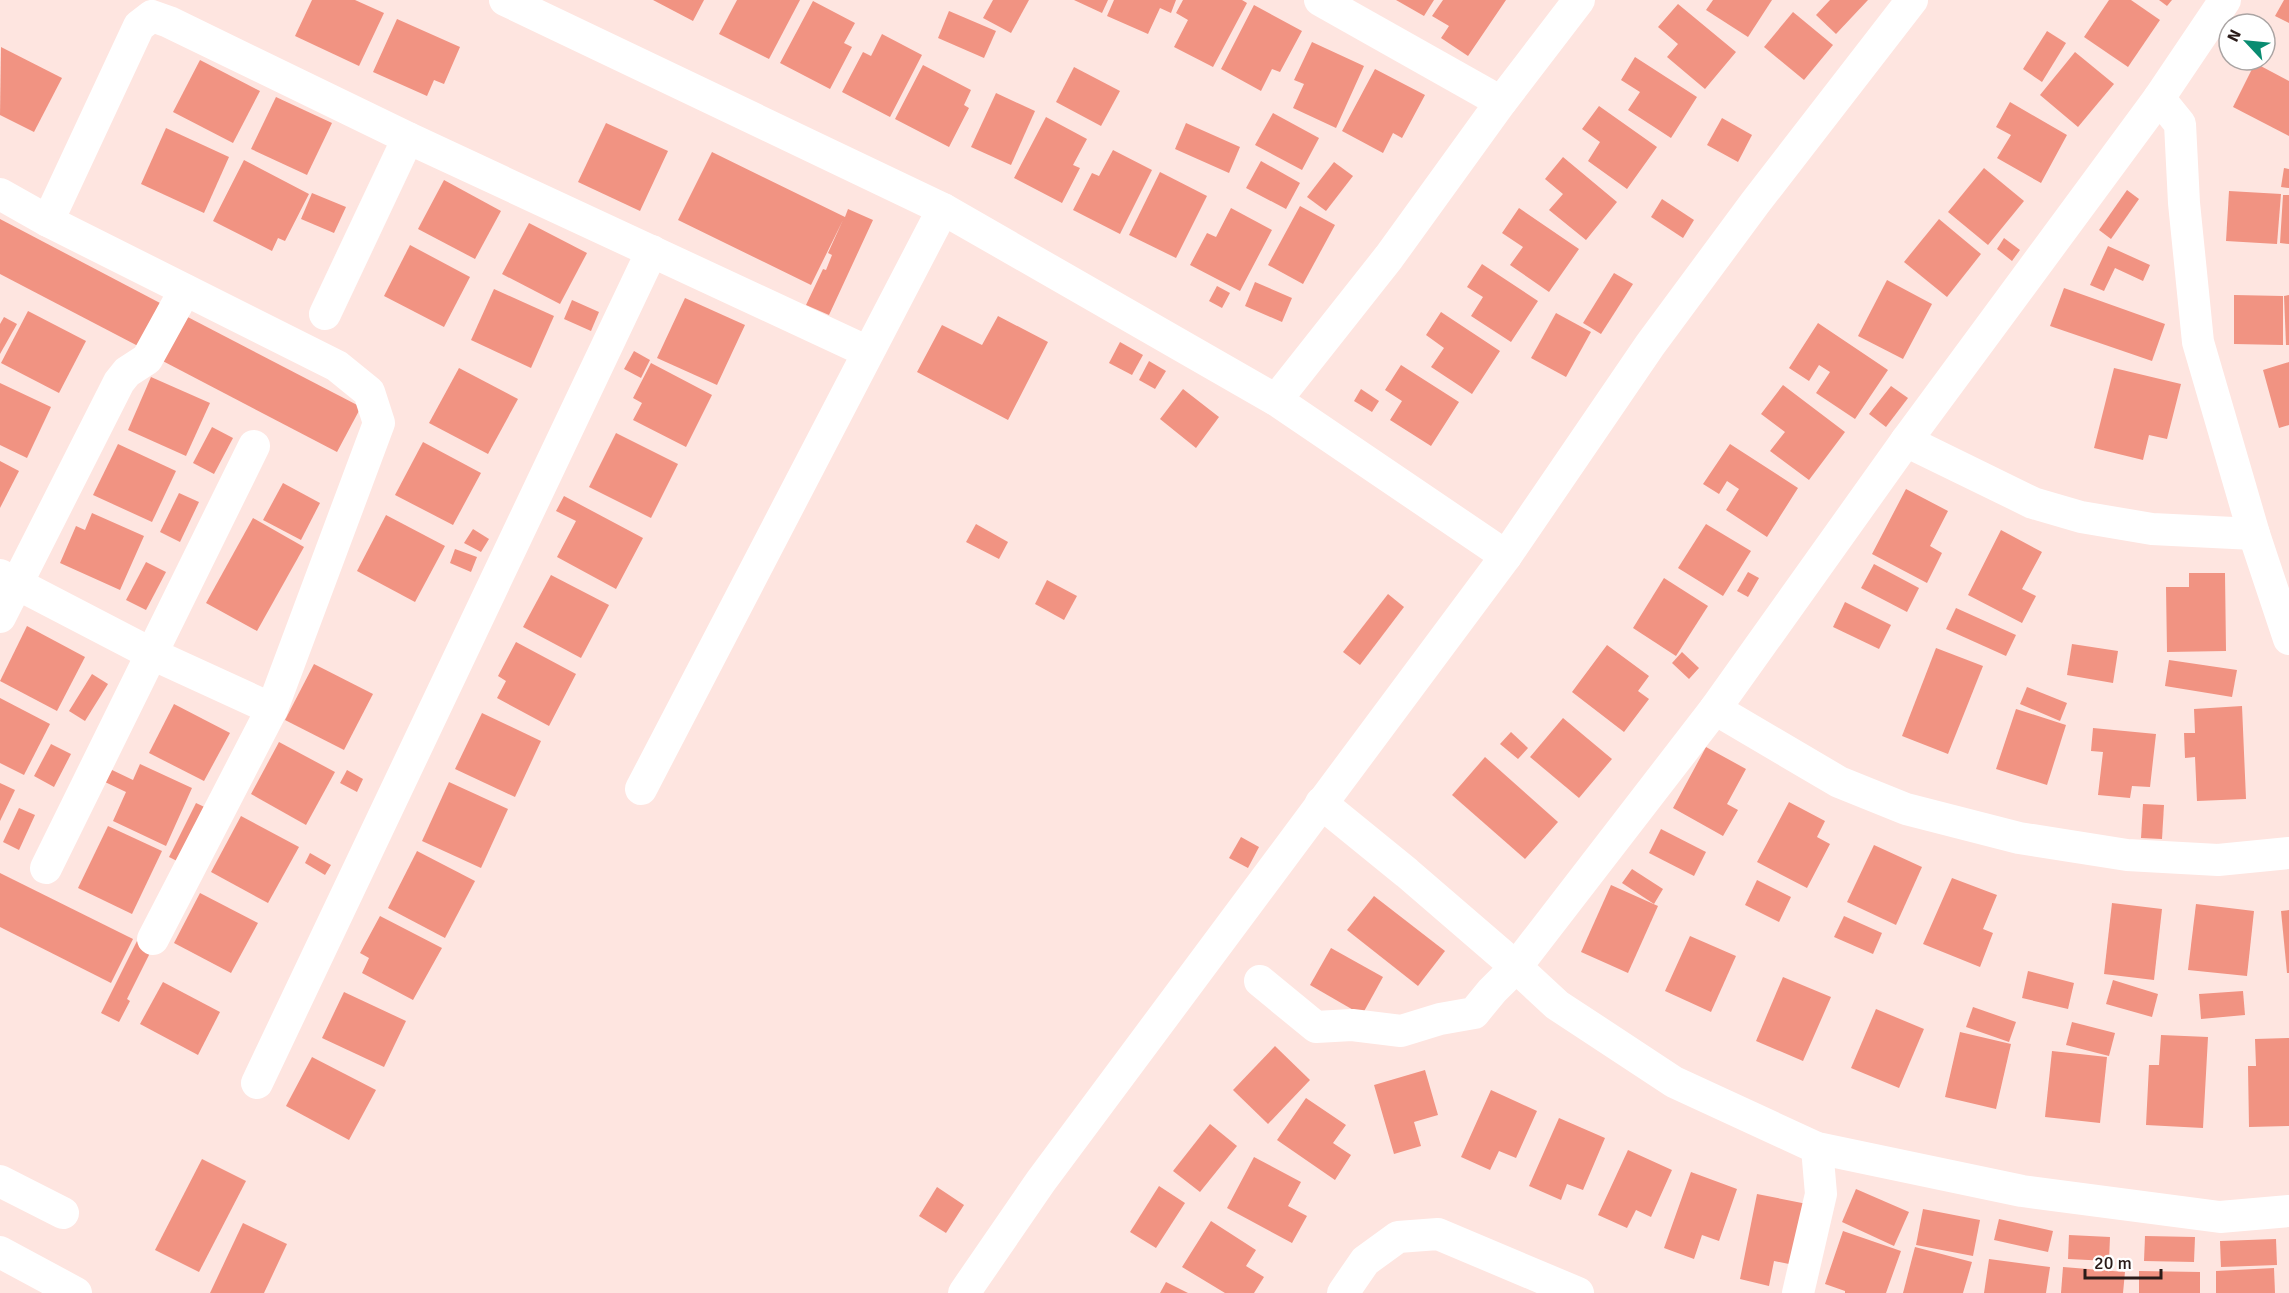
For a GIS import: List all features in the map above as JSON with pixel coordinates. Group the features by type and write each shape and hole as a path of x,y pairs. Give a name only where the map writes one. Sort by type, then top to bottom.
{"street":[{"path":"505,0 943,209 1276,400 1506,556"},
{"path":"1320,0 1501,102"},
{"path":"1276,400 1389,257 1501,102 1579,0"},
{"path":"964,1293 1041,1181 1506,556 1650,345 1762,194 1912,0"},
{"path":"1260,981 1316,1027 1352,1025 1401,1031 1440,1019 1474,1013 1516,967 1715,709 1906,441 2159,98 2225,0"},
{"path":"48,221 139,26 152,16 868,352"},
{"path":"2159,98 2180,124 2184,203 2198,342 2254,534 2289,639"},
{"path":"325,314 408,138"},
{"path":"0,194 48,221 337,366 369,392 379,423 272,710 153,939"},
{"path":"641,789 868,352 915,267 943,209"},
{"path":"257,1083 652,251"},
{"path":"0,617 8,579 119,382 127,372 147,359 185,290"},
{"path":"1906,441 2033,503 2081,517 2152,529 2254,534"},
{"path":"46,868 254,446"},
{"path":"8,579 152,654 272,710"},
{"path":"1715,709 1839,782 1906,809 2008,835 2127,855 2218,860 2289,853"},
{"path":"1321,803 1407,873 1557,1005 1674,1082 1817,1148 2034,1192 2220,1217 2289,1211"},
{"path":"1798,1293 1821,1194 1817,1148"},
{"path":"0,1181 63,1213"},
{"path":"1343,1293 1365,1261 1398,1237 1438,1234 1578,1293"},
{"path":"0,1252 76,1293"}],"building":[{"path":"312,0 355,0 384,13 359,66 295,36"},
{"path":"653,0 704,0 693,21"},
{"path":"737,0 800,0 769,59 719,34"},
{"path":"993,0 1029,0 1011,33 983,18"},
{"path":"1074,0 1108,0 1102,13"},
{"path":"1114,0 1176,0 1171,13 1160,8 1148,34 1107,16"},
{"path":"1183,0 1242,0 1247,3 1213,67 1174,47 1188,20 1176,13"},
{"path":"1396,0 1434,0 1424,16"},
{"path":"1443,0 1506,0 1468,56 1441,38 1449,26 1432,16"},
{"path":"1713,0 1772,0 1748,37 1706,10"},
{"path":"1830,0 1868,0 1836,34 1816,15"},
{"path":"2109,0 2131,0 2160,20 2128,67 2084,37"},
{"path":"2159,0 2172,0 2167,6"},
{"path":"2284,0 2289,0 2289,23 2277,17"},
{"path":"813,1 855,23 844,43 852,47 830,89 780,63"},
{"path":"1678,4 1736,52 1705,89 1667,57 1678,44 1658,27"},
{"path":"1254,5 1302,31 1280,72 1272,69 1261,91 1221,69"},
{"path":"949,11 996,31 984,58 938,38"},
{"path":"1793,12 1833,45 1804,80 1764,47"},
{"path":"397,19 460,47 444,84 434,80 427,96 373,72"},
{"path":"2047,31 2066,43 2042,82 2023,69"},
{"path":"882,34 922,55 890,117 842,92 863,52 871,56"},
{"path":"1312,42 1364,66 1336,128 1293,108 1304,84 1294,80"},
{"path":"1,47 62,78 34,132 0,115"},
{"path":"2075,52 2114,84 2078,127 2040,95"},
{"path":"1635,57 1697,97 1671,138 1628,110 1640,92 1621,80"},
{"path":"200,60 260,91 233,143 173,112"},
{"path":"923,65 971,90 964,105 969,108 949,147 895,119"},
{"path":"1074,67 1120,91 1101,126 1056,102"},
{"path":"1375,69 1425,95 1402,138 1393,133 1383,153 1342,131"},
{"path":"2250,72 2272,72 2289,81 2289,136 2233,107"},
{"path":"996,93 1035,111 1011,165 971,147"},
{"path":"276,97 332,123 307,175 251,149"},
{"path":"2010,102 2067,135 2041,183 1997,158 2011,135 1996,127"},
{"path":"1599,106 1657,147 1627,189 1588,161 1600,142 1582,129"},
{"path":"1273,113 1319,138 1302,170 1255,145"},
{"path":"1046,117 1087,139 1073,165 1080,168 1062,203 1014,178"},
{"path":"1722,118 1752,135 1738,162 1707,145"},
{"path":"606,123 668,151 640,211 578,182"},
{"path":"1186,123 1240,147 1229,173 1175,149"},
{"path":"166,128 229,157 204,213 141,184"},
{"path":"1113,150 1152,170 1120,234 1073,210 1092,173 1099,176"},
{"path":"712,152 845,217 848,209 873,220 829,315 806,305 823,269 826,270 832,255 828,253 843,220 811,285 678,220"},
{"path":"1563,157 1617,202 1586,240 1549,210 1563,194 1545,179"},
{"path":"244,160 309,194 285,241 278,238 272,251 213,221"},
{"path":"1261,161 1300,183 1286,209 1246,188"},
{"path":"1334,162 1353,176 1326,211 1307,197"},
{"path":"1984,168 2024,201 1988,245 1948,212"},
{"path":"2284,168 2289,169 2289,188 2281,187"},
{"path":"1160,172 1207,196 1176,258 1129,235"},
{"path":"444,180 501,211 475,259 418,229"},
{"path":"2127,190 2139,199 2111,239 2099,230"},
{"path":"2229,191 2281,194 2277,244 2226,241"},
{"path":"312,193 346,207 334,233 301,219"},
{"path":"2283,195 2289,195 2289,244 2280,243"},
{"path":"1662,199 1694,220 1683,238 1651,217"},
{"path":"1300,206 1335,225 1303,284 1268,265"},
{"path":"1231,208 1272,230 1240,291 1190,265 1207,233 1216,237"},
{"path":"1519,208 1579,249 1549,292 1510,265 1523,247 1502,233"},
{"path":"0,219 160,303 138,346 0,274"},
{"path":"1939,219 1981,254 1947,297 1904,262"},
{"path":"529,223 587,253 560,304 502,274"},
{"path":"2004,238 2020,250 2012,261 1997,249"},
{"path":"410,245 470,277 444,327 384,296"},
{"path":"2108,246 2150,265 2143,281 2115,268 2104,291 2090,285"},
{"path":"1482,264 1538,301 1511,342 1471,316 1483,297 1467,287"},
{"path":"1614,273 1633,284 1601,334 1583,323"},
{"path":"1887,280 1932,304 1903,359 1858,336"},
{"path":"1255,282 1292,298 1282,322 1245,306"},
{"path":"1217,286 1230,293 1222,308 1209,301"},
{"path":"2064,288 2165,324 2152,361 2050,326"},
{"path":"494,289 554,316 531,368 471,340"},
{"path":"2234,295 2283,296 2283,345 2234,344"},
{"path":"2289,295 2289,345 2286,345 2284,296"},
{"path":"685,298 745,325 717,385 657,358"},
{"path":"572,300 599,312 591,331 564,319"},
{"path":"28,311 86,341 59,393 1,363"},
{"path":"1441,312 1500,351 1472,394 1431,367 1444,348 1426,335"},
{"path":"180,313 361,407 337,452 157,358"},
{"path":"1556,313 1591,332 1566,377 1531,358"},
{"path":"998,316 1048,342 1008,420 917,372 942,325 982,345"},
{"path":"4,317 17,324 0,354 0,324"},
{"path":"1818,323 1888,370 1855,419 1816,393 1830,372 1819,365 1809,381 1789,368"},
{"path":"1120,342 1143,355 1132,375 1109,363"},
{"path":"634,351 650,360 641,378 624,369"},
{"path":"1149,361 1166,371 1155,389 1139,380"},
{"path":"2289,362 2289,425 2279,428 2263,370"},
{"path":"651,363 712,395 686,447 633,420 642,403 633,398"},
{"path":"1401,365 1459,402 1431,446 1390,420 1402,401 1385,390"},
{"path":"459,368 518,399 488,454 429,423"},
{"path":"2114,368 2181,384 2167,439 2149,435 2143,460 2094,448"},
{"path":"151,377 210,403 186,456 128,430"},
{"path":"0,383 51,407 27,458 0,445"},
{"path":"1783,385 1845,432 1809,480 1770,451 1785,432 1761,414"},
{"path":"1891,386 1908,398 1886,427 1869,414"},
{"path":"1183,389 1219,417 1196,448 1160,419"},
{"path":"1361,389 1379,401 1372,412 1354,401"},
{"path":"212,427 233,438 214,474 193,463"},
{"path":"616,433 678,464 651,518 589,487"},
{"path":"423,442 481,473 453,525 395,495"},
{"path":"118,444 176,471 152,522 93,495"},
{"path":"1730,444 1798,488 1767,537 1726,510 1739,489 1727,481 1719,494 1703,484"},
{"path":"0,461 19,471 0,508"},
{"path":"283,483 320,503 301,540 263,520"},
{"path":"1906,489 1948,511 1930,546 1942,553 1927,583 1872,554"},
{"path":"179,493 199,502 180,542 160,532"},
{"path":"564,496 643,538 616,589 557,557 576,521 556,511"},
{"path":"92,513 144,536 120,590 60,563 76,526 85,530"},
{"path":"386,515 445,546 415,602 357,571"},
{"path":"253,518 304,547 257,631 206,603"},
{"path":"976,524 1008,542 999,559 966,542"},
{"path":"1706,524 1751,551 1723,596 1678,568"},
{"path":"473,529 489,539 481,552 464,543"},
{"path":"2001,530 2042,552 2022,589 2036,596 2022,623 1968,595"},
{"path":"455,549 477,557 471,572 450,563"},
{"path":"146,562 166,572 146,610 126,600"},
{"path":"1874,564 1919,588 1907,612 1861,588"},
{"path":"1748,572 1759,578 1748,597 1737,591"},
{"path":"2189,573 2225,573 2226,651 2167,652 2166,587 2189,587"},
{"path":"551,575 609,605 581,658 523,627"},
{"path":"1664,578 1708,606 1676,656 1633,628"},
{"path":"1047,580 1077,596 1064,620 1035,604"},
{"path":"1388,594 1404,607 1360,665 1343,652"},
{"path":"1845,602 1891,625 1879,649 1833,627"},
{"path":"1956,608 2016,635 2006,656 1946,629"},
{"path":"27,626 85,657 57,711 0,681"},
{"path":"516,642 576,674 549,726 497,698 506,681 498,676"},
{"path":"2072,644 2118,651 2113,683 2067,675"},
{"path":"1607,645 1649,676 1638,691 1649,699 1624,732 1572,692"},
{"path":"1936,648 1983,666 1948,754 1902,736"},
{"path":"1682,652 1699,668 1689,679 1672,663"},
{"path":"2169,660 2237,670 2232,697 2165,686"},
{"path":"314,664 373,694 344,750 285,720"},
{"path":"92,674 108,684 85,721 69,711"},
{"path":"2027,687 2067,703 2060,721 2020,704"},
{"path":"0,698 50,724 24,775 0,763"},
{"path":"174,704 230,733 204,781 149,753"},
{"path":"2242,706 2246,799 2197,801 2195,757 2185,758 2184,733 2195,733 2194,709"},
{"path":"2016,709 2066,725 2047,785 1996,769"},
{"path":"482,713 541,741 515,797 455,769"},
{"path":"1563,718 1612,759 1579,798 1530,757"},
{"path":"2093,728 2156,734 2150,787 2132,786 2130,798 2098,795 2103,752 2091,751"},
{"path":"1511,732 1528,748 1518,759 1500,744"},
{"path":"279,742 335,772 306,825 251,794"},
{"path":"51,744 71,754 54,787 34,776"},
{"path":"1706,747 1746,769 1727,804 1738,810 1723,836 1673,808"},
{"path":"1485,757 1558,822 1525,859 1452,795"},
{"path":"140,764 192,788 166,846 113,821 126,792 105,782 110,769 133,780"},
{"path":"347,770 363,779 357,792 340,783"},
{"path":"449,782 508,809 481,868 422,841"},
{"path":"0,783 15,790 0,821"},
{"path":"1789,802 1825,821 1817,837 1830,844 1807,888 1757,862"},
{"path":"196,803 215,812 187,866 169,857"},
{"path":"2143,804 2164,805 2162,839 2141,838"},
{"path":"19,808 35,815 19,850 3,842"},
{"path":"241,816 299,847 268,903 211,872"},
{"path":"108,826 162,851 132,914 78,888"},
{"path":"1661,829 1706,852 1694,876 1649,853"},
{"path":"1241,837 1259,847 1248,868 1229,858"},
{"path":"1874,845 1922,867 1896,925 1847,902"},
{"path":"417,851 475,881 445,938 388,908"},
{"path":"310,853 331,865 325,875 305,863"},
{"path":"1632,869 1663,889 1654,904 1622,883"},
{"path":"0,873 133,939 111,983 0,927"},
{"path":"1952,878 1997,895 1983,929 1993,933 1980,967 1923,944"},
{"path":"1757,880 1791,897 1779,922 1745,905"},
{"path":"1611,885 1658,906 1628,973 1581,952"},
{"path":"200,893 258,923 231,973 174,943"},
{"path":"1374,896 1445,951 1418,986 1347,930"},
{"path":"2112,903 2162,909 2154,980 2104,974"},
{"path":"2196,904 2254,911 2247,976 2188,970"},
{"path":"2289,910 2289,973 2287,973 2281,911"},
{"path":"380,916 442,948 413,1000 362,973 369,958 360,953"},
{"path":"1844,916 1882,933 1873,954 1834,937"},
{"path":"1690,936 1736,956 1711,1012 1665,991"},
{"path":"137,941 152,949 127,999 130,1001 119,1022 101,1013"},
{"path":"1331,948 1383,977 1362,1015 1310,985"},
{"path":"2028,971 2074,983 2068,1009 2022,998"},
{"path":"1783,977 1831,997 1803,1061 1756,1041"},
{"path":"2113,980 2158,994 2152,1017 2106,1004"},
{"path":"163,982 220,1012 198,1055 140,1024"},
{"path":"2243,991 2245,1015 2201,1019 2199,994"},
{"path":"344,992 406,1021 384,1067 322,1038"},
{"path":"1973,1007 2016,1022 2009,1042 1966,1027"},
{"path":"1876,1009 1924,1029 1899,1088 1851,1068"},
{"path":"2072,1022 2115,1033 2109,1056 2066,1045"},
{"path":"1960,1032 2011,1044 1996,1109 1945,1097"},
{"path":"2161,1035 2208,1037 2203,1128 2146,1125 2149,1065 2159,1065"},
{"path":"2289,1038 2289,1126 2249,1127 2248,1066 2256,1066 2255,1039"},
{"path":"1275,1046 1310,1080 1268,1124 1233,1090"},
{"path":"2052,1051 2107,1057 2100,1123 2045,1117"},
{"path":"312,1057 376,1090 349,1140 286,1106"},
{"path":"1425,1070 1438,1115 1414,1122 1421,1146 1394,1154 1374,1085"},
{"path":"1491,1090 1537,1111 1516,1158 1499,1151 1490,1170 1461,1157"},
{"path":"1306,1098 1346,1125 1333,1143 1351,1155 1335,1180 1277,1140"},
{"path":"1559,1118 1605,1138 1583,1190 1567,1184 1561,1200 1529,1186"},
{"path":"1210,1124 1237,1146 1200,1192 1173,1171"},
{"path":"1628,1150 1672,1170 1651,1217 1636,1210 1627,1228 1598,1215"},
{"path":"1254,1157 1301,1182 1288,1206 1307,1216 1292,1243 1227,1208"},
{"path":"202,1159 246,1181 199,1272 155,1250"},
{"path":"1691,1172 1737,1189 1719,1241 1702,1235 1694,1259 1664,1248"},
{"path":"1159,1186 1185,1203 1156,1248 1130,1232"},
{"path":"937,1187 964,1205 946,1233 919,1216"},
{"path":"1856,1189 1909,1212 1894,1246 1842,1222"},
{"path":"1757,1194 1807,1204 1794,1265 1774,1261 1769,1286 1740,1279"},
{"path":"1923,1209 1980,1220 1973,1256 1916,1245"},
{"path":"1999,1219 2053,1231 2048,1252 1994,1240"},
{"path":"1211,1221 1256,1250 1246,1266 1264,1277 1254,1293 1225,1293 1182,1267"},
{"path":"243,1223 287,1244 264,1293 210,1293"},
{"path":"1843,1231 1901,1251 1886,1293 1845,1293 1845,1291 1825,1284"},
{"path":"2069,1235 2110,1237 2109,1261 2068,1259"},
{"path":"2145,1236 2195,1237 2194,1262 2144,1261"},
{"path":"2276,1239 2277,1265 2221,1267 2220,1241"},
{"path":"1915,1247 1972,1262 1963,1293 1903,1293"},
{"path":"1989,1259 2050,1267 2046,1293 1984,1293"},
{"path":"2063,1267 2125,1272 2123,1293 2061,1293"},
{"path":"2274,1268 2275,1293 2216,1293 2216,1271"},
{"path":"2139,1271 2200,1272 2200,1293 2139,1293"},
{"path":"1166,1282 1188,1293 1160,1293"}]}
